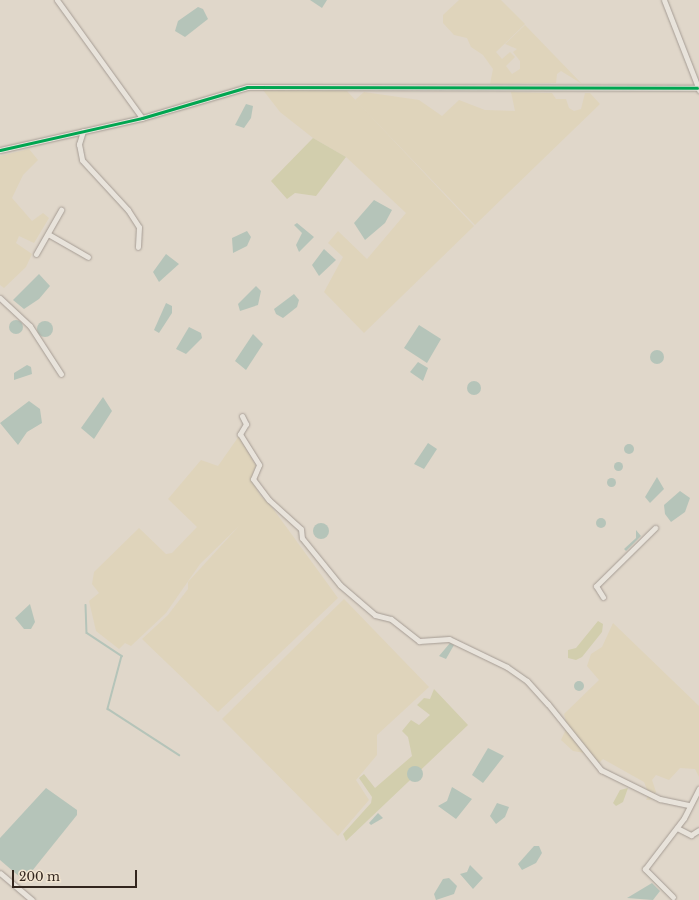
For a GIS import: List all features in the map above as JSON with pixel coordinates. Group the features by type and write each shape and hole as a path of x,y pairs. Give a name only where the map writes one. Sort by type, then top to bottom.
{"street":[{"path":"57,0 142,118"},
{"path":"0,150 142,118 247,86 287,84 698,89 664,0"},
{"path":"83,131 79,144 82,160 128,210 139,227 138,247"},
{"path":"36,254 61,210"},
{"path":"48,234 88,257"},
{"path":"0,298 30,326 61,374"},
{"path":"242,416 246,424 240,434 259,465 253,479 268,500 301,528 302,538 340,585 375,615 390,619 419,641 448,639 507,668 527,681 548,704 601,770 660,799 688,805"},
{"path":"603,597 596,586 655,528"},
{"path":"673,897 646,869 677,828 688,805 699,789"},
{"path":"677,828 691,835 699,830"},
{"path":"0,873 32,900"}],"shaded area":[{"path":"310,0 327,0 322,8"},
{"path":"459,0 501,0 525,24 496,52 502,59 510,52 515,57 506,66 512,74 520,69 520,61 513,52 517,49 505,44 525,25 582,84 561,71 557,74 556,83 490,84 493,69 483,55 471,47 467,38 454,35 443,23 443,15"},
{"path":"198,7 203,9 208,19 185,37 175,31 178,21"},
{"path":"263,90 346,90 474,226 364,333 324,292 343,257 328,243 338,231 367,259 406,213 346,157 313,138 280,112"},
{"path":"364,92 419,100 442,116 459,100 485,110 515,111 511,92 552,93 556,99 566,99 569,108 574,111 581,109 585,93 590,93 600,104 475,225 355,100"},
{"path":"246,104 253,106 251,118 244,128 235,125"},
{"path":"313,138 346,157 316,196 295,193 287,199 271,181"},
{"path":"29,149 38,160 23,175 12,198 32,221 43,213 49,218 34,243 19,236 16,243 32,254 26,267 4,288 0,285 0,156"},
{"path":"374,200 392,210 385,223 365,240 354,223"},
{"path":"297,223 314,237 299,252 296,245 302,233 294,225"},
{"path":"247,231 251,237 247,246 233,253 232,238"},
{"path":"324,249 336,260 319,276 312,265"},
{"path":"166,254 179,264 159,282 153,272"},
{"path":"39,274 50,286 39,299 24,309 13,300"},
{"path":"256,286 261,291 258,305 240,311 238,304"},
{"path":"294,294 299,300 297,307 283,318 276,314 274,309"},
{"path":"166,303 172,306 172,313 159,333 154,330"},
{"path":"16,320 21,322 23,327 21,332 16,334 11,332 9,327 11,322"},
{"path":"45,321 51,323 53,329 51,335 45,337 39,335 37,329 39,323"},
{"path":"419,325 441,339 427,363 404,348"},
{"path":"189,327 201,333 202,338 186,354 176,349"},
{"path":"253,334 263,344 246,370 235,361"},
{"path":"654,350 660,350 664,354 664,360 660,364 654,364 650,360 650,354"},
{"path":"418,362 428,368 423,381 410,372"},
{"path":"27,365 31,367 32,374 14,380 14,373"},
{"path":"471,381 477,381 481,385 481,391 477,395 471,395 467,391 467,385"},
{"path":"103,397 112,411 94,439 81,428"},
{"path":"29,401 40,409 42,423 27,432 18,445 0,423"},
{"path":"239,436 256,466 251,480 260,495 271,506 338,598 218,712 142,639 168,615 188,589 188,582 239,526 200,564 166,613 131,646 125,643 119,649 96,631 89,601 99,593 92,584 94,572 139,528 166,554 172,553 197,527 168,499 201,460 218,466"},
{"path":"428,443 437,449 424,469 414,464"},
{"path":"629,444 634,449 629,454 624,449"},
{"path":"618,461 623,466 618,471 613,466"},
{"path":"611,477 616,482 611,487 606,482"},
{"path":"657,477 664,489 650,503 645,497"},
{"path":"680,491 690,498 685,512 671,522 665,514 664,505"},
{"path":"601,518 606,523 601,528 596,523"},
{"path":"318,523 324,523 329,528 327,537 324,539 318,539 313,534 313,528"},
{"path":"636,530 641,536 626,551 624,549 636,538"},
{"path":"344,599 429,687 377,735 377,755 356,780 369,800 338,836 222,719"},
{"path":"30,604 35,622 31,629 24,629 15,618"},
{"path":"598,621 603,624 602,632 582,657 576,660 568,658 568,650 576,648"},
{"path":"613,623 699,706 699,777 695,769 680,768 669,780 656,775 652,780 656,792 650,800 646,800 649,794 644,782 603,759 599,763 591,754 573,751 561,740 567,727 564,714 599,680 587,666 591,654 602,647"},
{"path":"450,643 454,645 446,659 439,656"},
{"path":"579,681 584,686 579,691 574,686"},
{"path":"434,689 468,725 346,841 343,834 371,803 372,797 359,778 364,774 375,788 412,756 408,737 402,731 411,720 419,725 430,715 417,705 424,698 430,699"},
{"path":"488,748 504,756 483,783 472,775"},
{"path":"415,766 421,768 423,774 421,780 415,782 409,780 407,774 409,768"},
{"path":"452,787 472,799 456,819 438,806 447,801"},
{"path":"46,788 77,810 77,815 28,876 21,878 0,860 0,838"},
{"path":"628,788 623,802 616,806 613,803 620,790"},
{"path":"497,803 509,807 505,817 496,824 490,816"},
{"path":"378,813 383,818 371,825 369,823"},
{"path":"534,846 539,846 542,853 536,863 522,870 518,864"},
{"path":"470,865 483,878 473,889 460,874 467,872"},
{"path":"449,878 457,886 454,894 436,900 434,894 443,879"},
{"path":"652,883 660,891 653,900 627,898"}],"waterway":[{"path":"86,605 87,633 122,656 108,709 179,755"}],"transit line":[{"path":"0,150 142,118 247,87 697,88"}]}
